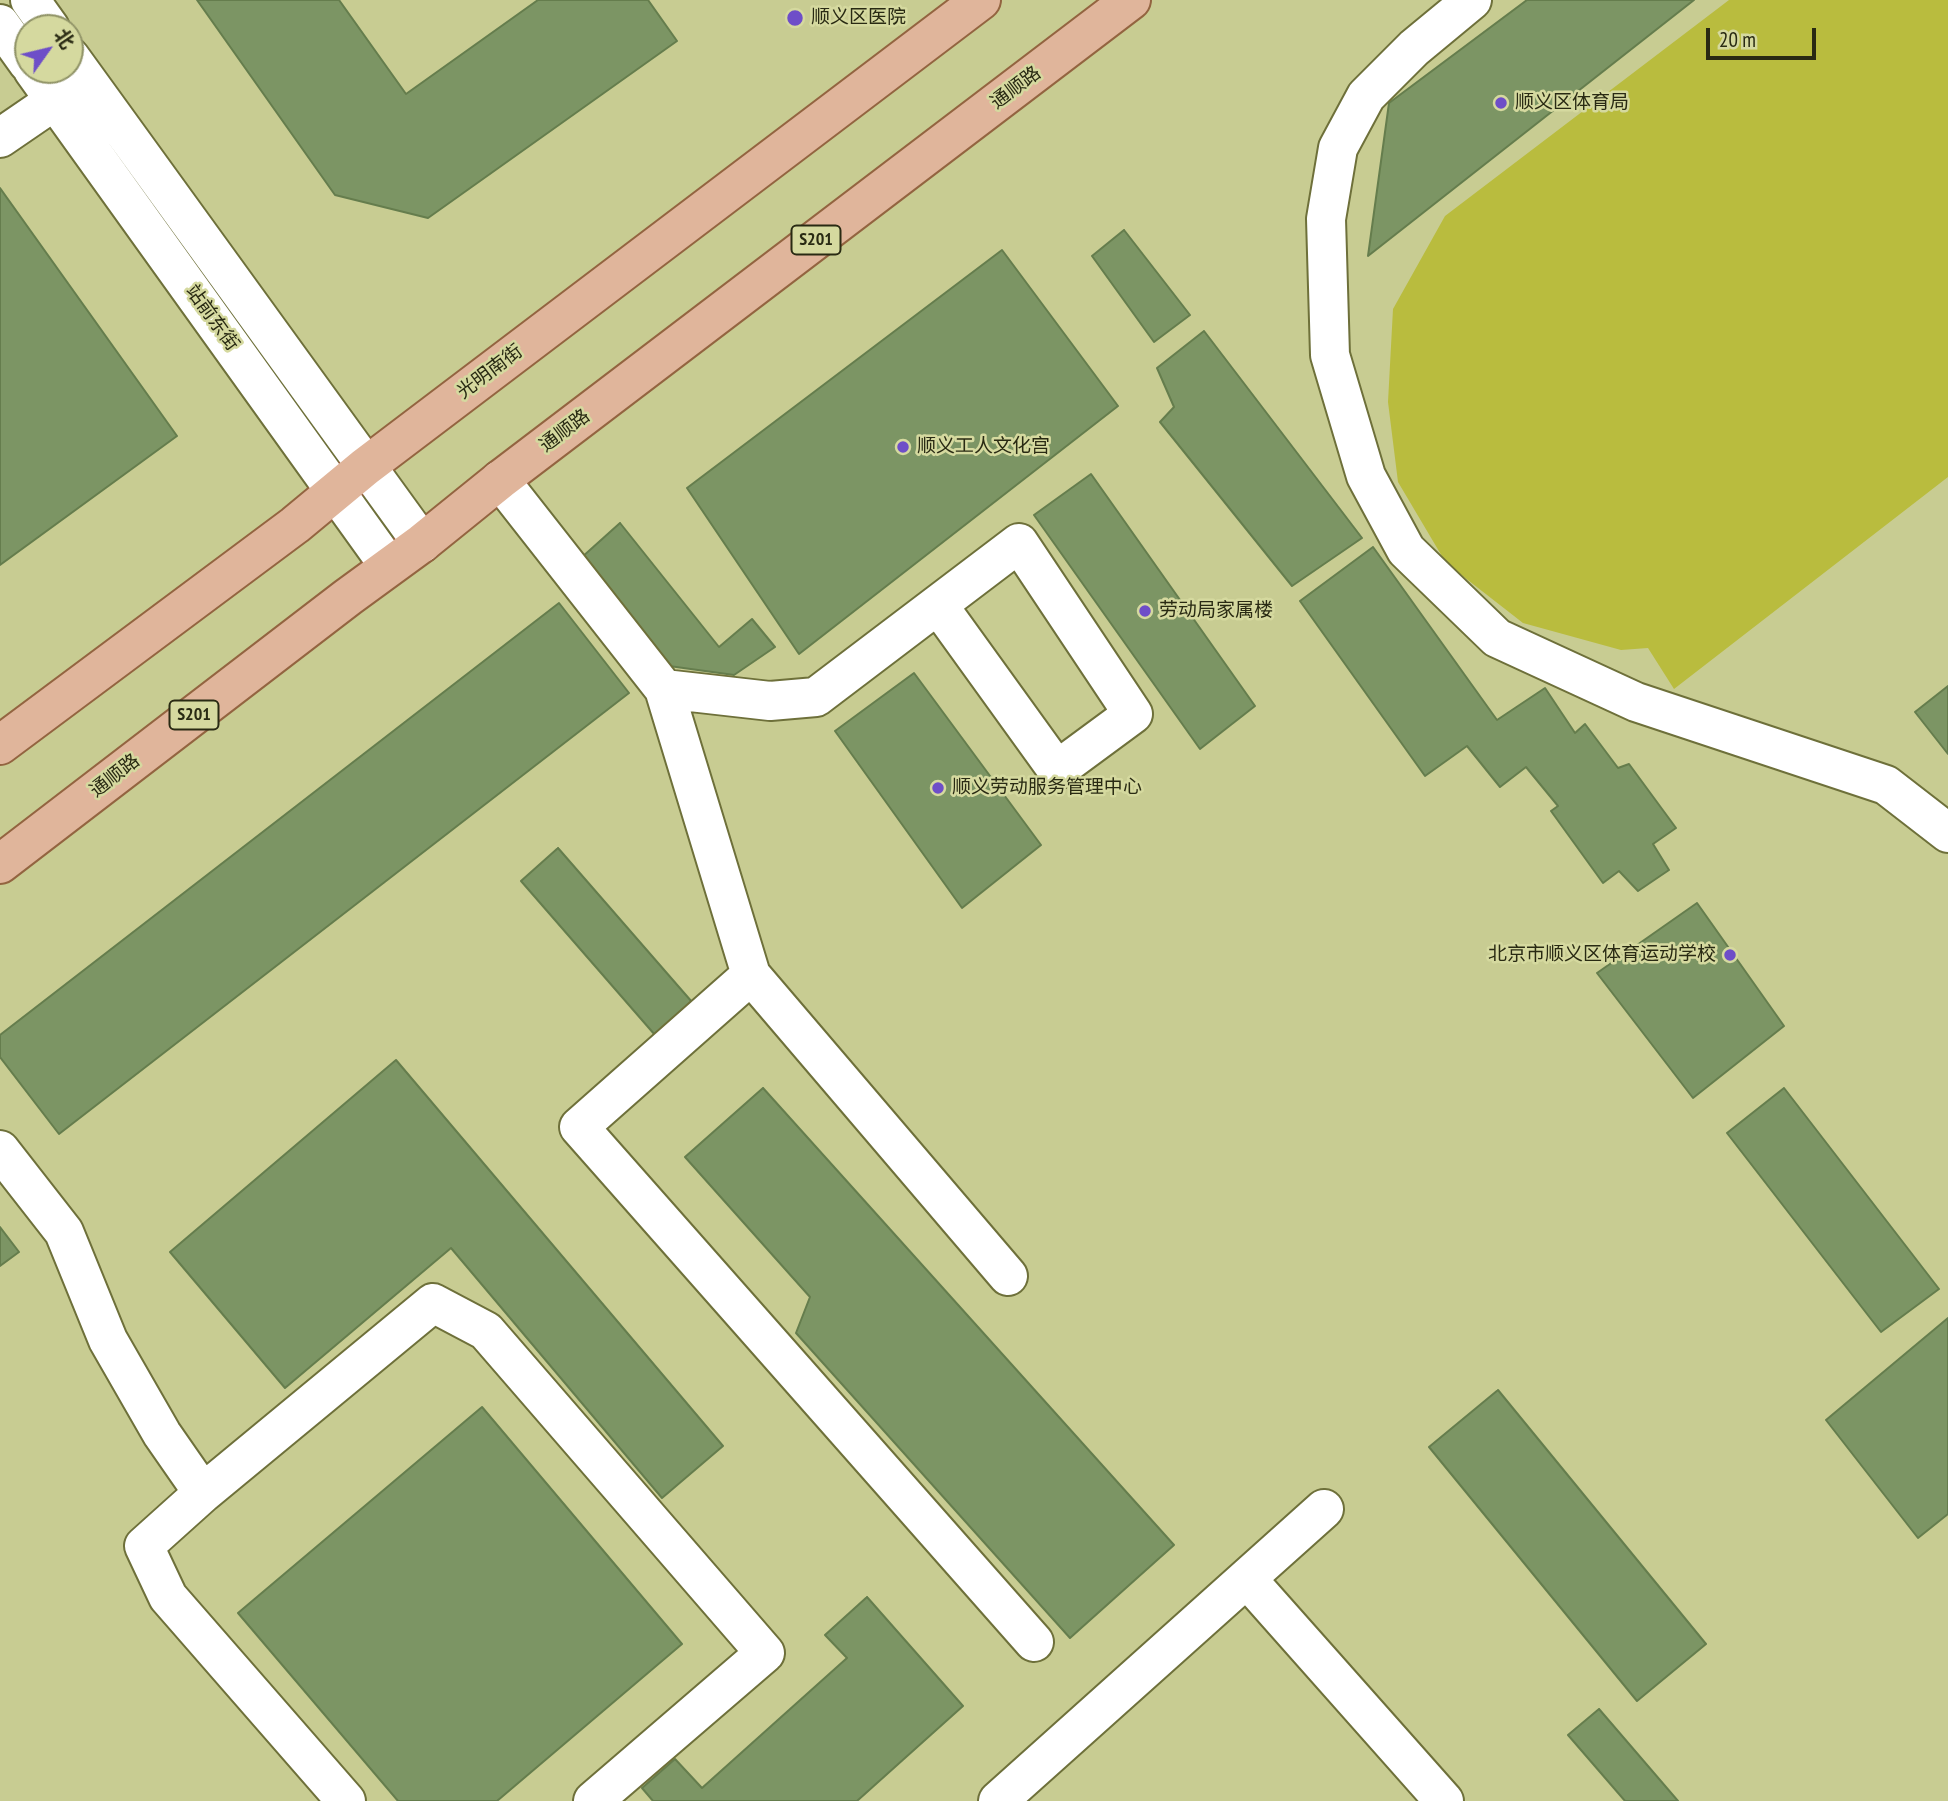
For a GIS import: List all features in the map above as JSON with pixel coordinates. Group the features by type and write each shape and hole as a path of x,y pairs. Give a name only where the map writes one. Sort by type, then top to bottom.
{"main road":[{"name":"光明南街","path":"0,745 284,533 365,467 981,0"},
{"name":"通顺路","path":"0,864 1131,0"}],"street":[{"path":"1472,0 1414,48 1366,96 1338,148 1326,219 1330,355 1366,476 1406,550 1497,638 1636,702 1886,785 1948,833"},
{"path":"0,24 14,44"},
{"name":"站前东街","path":"84,76 422,542"},
{"name":"站前东街","path":"44,85 390,566"},
{"path":"0,138 44,85"},
{"path":"500,480 664,689 751,975 1008,1276"},
{"path":"664,689 770,701 817,697 1019,543 1133,715 1057,770 938,605"},
{"path":"751,975 579,1127 1034,1642"},
{"path":"0,1150 64,1232 108,1340 162,1434 203,1493"},
{"path":"346,1801 168,1597 144,1546 203,1493 433,1303 486,1331 765,1653 593,1801"},
{"path":"998,1801 1324,1508"},
{"path":"1247,1579 1444,1801"}],"shaded area":[{"path":"1729,0 1948,0 1948,477 1674,689 1648,648 1621,650 1523,623 1446,563 1398,482 1388,402 1393,309 1445,216"}],"building":[{"path":"197,0 339,0 406,94 538,0 648,0 677,41 428,218 335,195"},
{"path":"1527,0 1694,0 1368,256 1389,103"},
{"path":"0,188 177,436 0,565"},
{"path":"1124,230 1190,315 1154,342 1092,256"},
{"name":"顺义工人文化宫","path":"1002,250 1118,406 799,654 687,488"},
{"path":"1204,331 1362,538 1292,586 1160,422 1174,407 1157,368"},
{"name":"劳动局家属楼","path":"1091,474 1255,706 1200,749 1034,515"},
{"path":"620,523 719,647 752,619 775,647 734,675 669,666 581,558"},
{"path":"1373,547 1497,720 1545,688 1575,733 1585,724 1618,768 1629,764 1676,828 1653,844 1669,870 1638,891 1619,871 1603,883 1551,811 1558,806 1526,767 1500,787 1467,746 1425,776 1300,601"},
{"path":"559,603 629,693 59,1134 0,1057 0,1035"},
{"name":"顺义劳动服务管理中心","path":"914,673 1041,845 962,908 835,731"},
{"path":"1948,686 1948,754 1915,712"},
{"path":"558,848 692,1002 655,1035 521,881"},
{"path":"1697,903 1784,1026 1693,1098 1597,973"},
{"path":"396,1060 723,1446 662,1498 451,1248 285,1388 170,1252"},
{"path":"763,1088 1174,1545 1070,1638 796,1333 810,1297 685,1157"},
{"path":"1784,1088 1939,1289 1881,1332 1727,1133"},
{"path":"0,1227 19,1252 0,1266"},
{"path":"1948,1318 1948,1514 1918,1538 1826,1420"},
{"path":"1498,1390 1706,1644 1637,1701 1429,1447"},
{"path":"482,1407 682,1644 497,1801 398,1801 238,1613"},
{"path":"867,1597 963,1706 857,1801 653,1801 642,1788 675,1759 702,1788 847,1658 825,1635"},
{"path":"1599,1709 1678,1801 1625,1801 1568,1735"}],"place":[{"name":"顺义区医院","path":"795,18"},
{"name":"顺义区体育局","path":"1501,103"},
{"name":"顺义工人文化宫","path":"903,447"},
{"name":"劳动局家属楼","path":"1145,611"},
{"name":"顺义劳动服务管理中心","path":"938,788"},
{"name":"北京市顺义区体育运动学校","path":"1730,955"}]}
